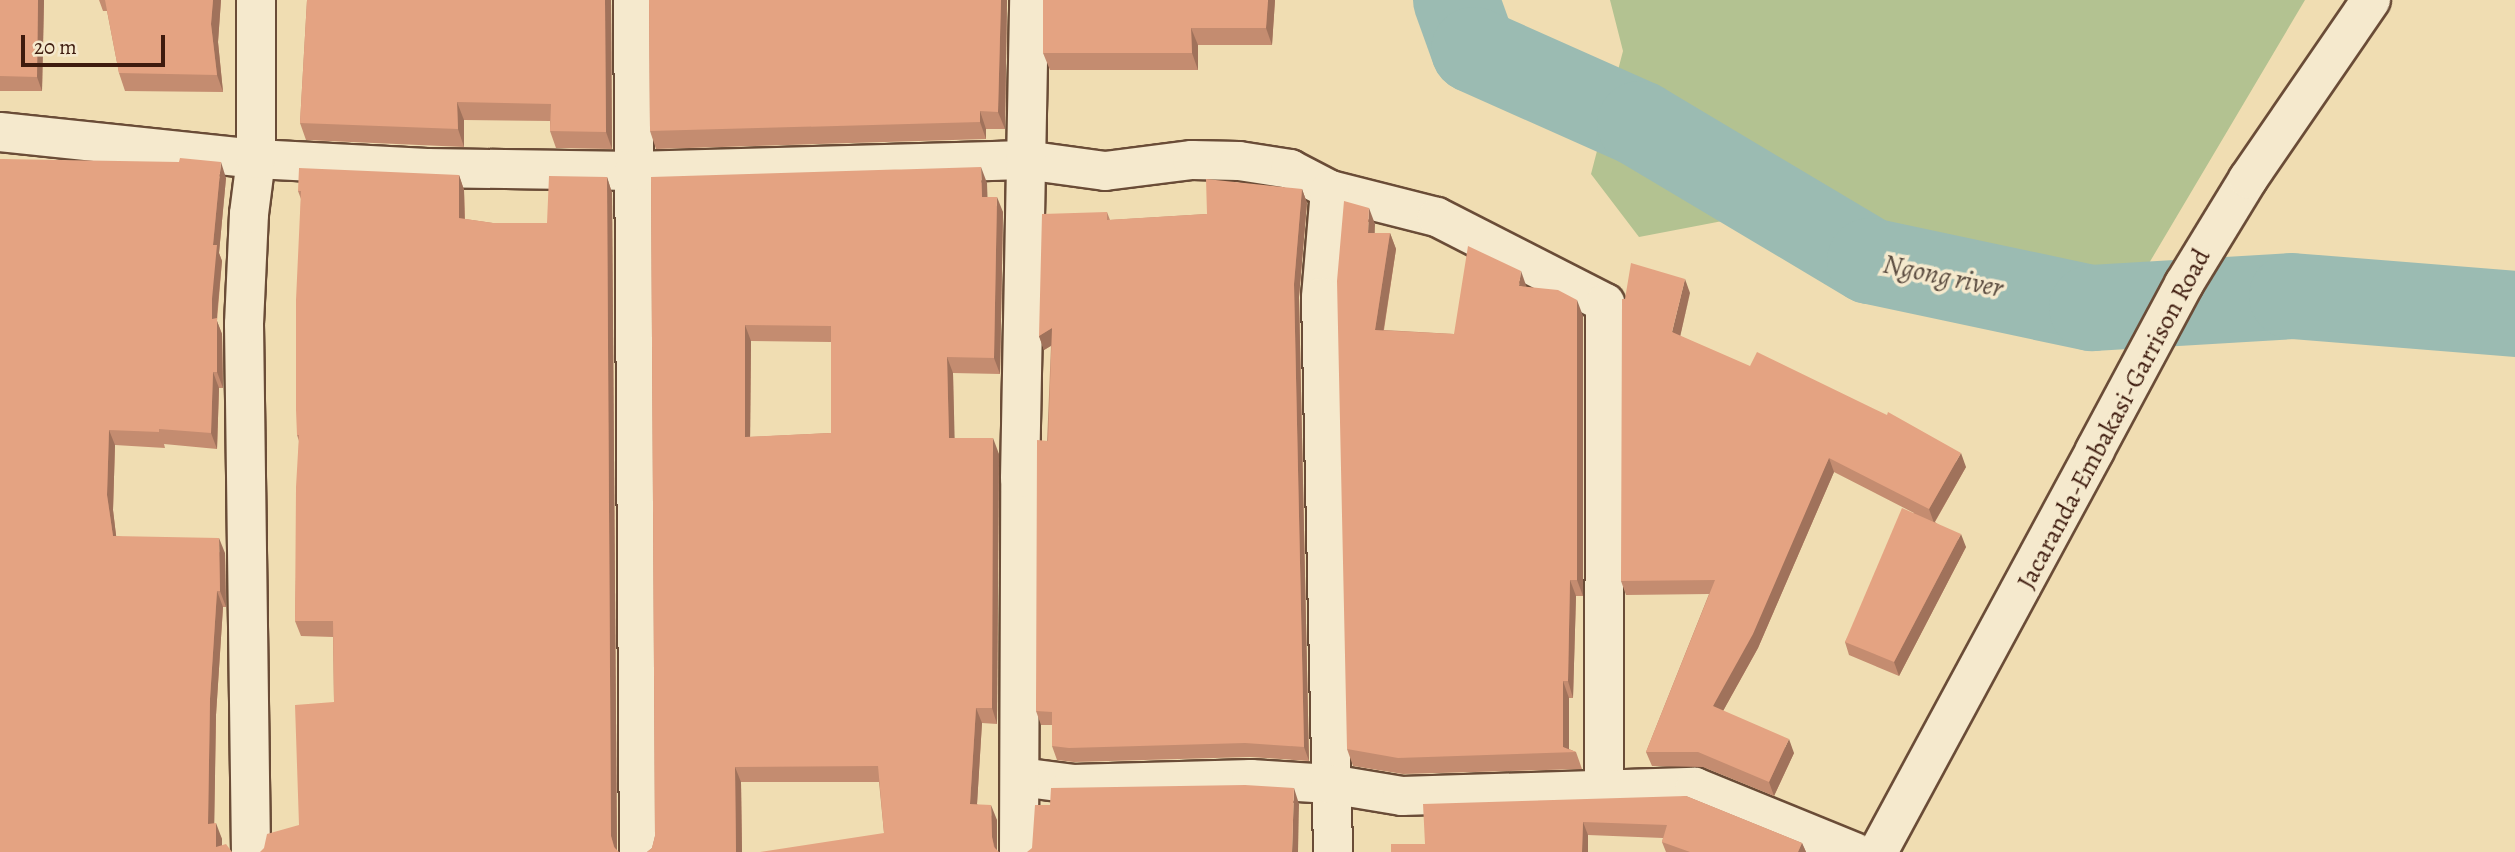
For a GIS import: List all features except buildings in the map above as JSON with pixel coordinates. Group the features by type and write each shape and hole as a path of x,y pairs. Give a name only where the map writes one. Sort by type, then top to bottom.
{"street":[{"path":"251,852 243,324 249,214 256,159 256,0"},
{"path":"633,0 639,852"},
{"path":"1019,852 1020,478 1029,0"},
{"name":"Jacaranda-Embakasi-Garrison Road","path":"1878,852 2184,284 2249,179 2371,0"},
{"path":"0,132 256,159 427,168 634,171 1025,160 1105,171 1192,160 1239,161 1290,170 1330,190 1437,216 1605,303 1604,789"},
{"path":"1330,190 1321,297 1333,852"},
{"path":"1020,778 1073,784 1251,779 1330,784 1402,796 1695,787 1854,852"}],"green space":[{"path":"1610,0 2305,0 2145,270 1969,296 1836,267 1759,214 1639,237 1591,174 1623,51"}],"waterway":[{"name":"Ngong river","path":"1456,0 1474,50 1640,124 1870,261 2092,308 2292,296 2515,314"}]}
